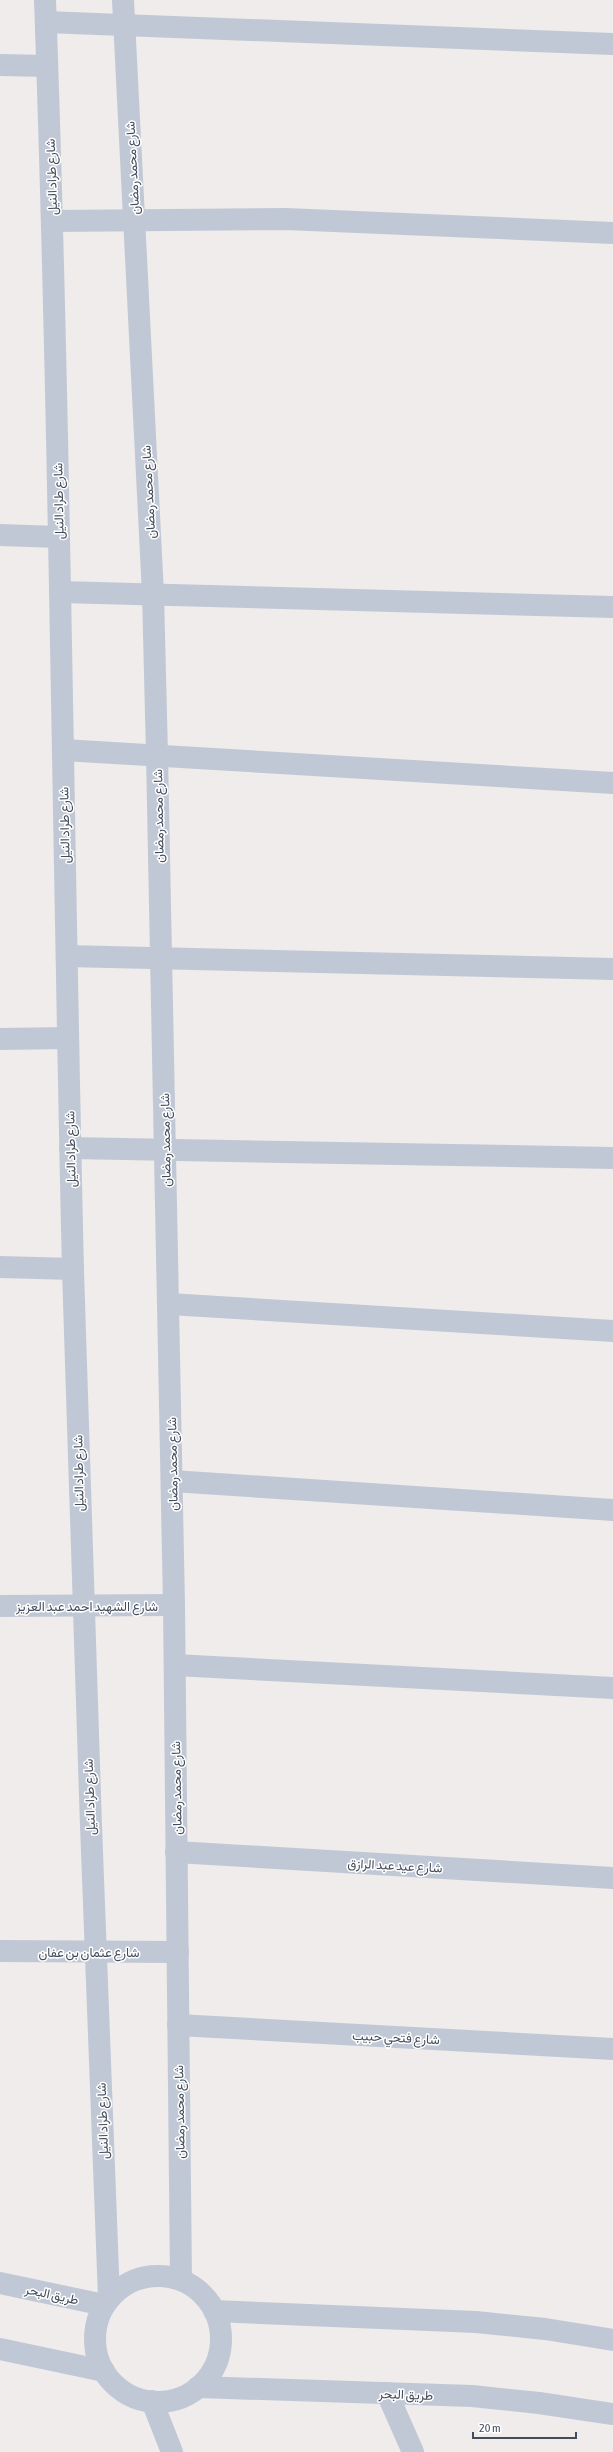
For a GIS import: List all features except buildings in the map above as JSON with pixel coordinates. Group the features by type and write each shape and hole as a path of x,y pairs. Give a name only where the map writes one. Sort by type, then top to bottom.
{"street":[{"name":"شارع طراد النيل","path":"45,0 53,221 73,1269 82,1606 96,1951 106,2302"},
{"name":"شارع محمد رمضان","path":"123,0 153,594 162,958 172,1481 181,2280"},
{"path":"46,22 613,44"},
{"path":"0,66 47,66"},
{"path":"53,221 134,219 286,220 613,233"},
{"path":"0,535 59,537"},
{"path":"60,592 613,607"},
{"path":"63,750 613,782"},
{"path":"67,956 613,969"},
{"path":"0,1039 68,1038"},
{"path":"70,1148 613,1158"},
{"path":"0,1268 73,1269"},
{"path":"169,1304 613,1331"},
{"path":"172,1481 613,1510"},
{"name":"شارع الشهيد احمد عبد العزيز","path":"0,1606 174,1605"},
{"path":"174,1665 613,1688"},
{"name":"شارع عيد عبد الرازق","path":"176,1852 613,1878"},
{"name":"شارع عثمان بن عفان","path":"0,1951 178,1952"},
{"name":"شارع فتحي حبيب","path":"178,2025 613,2049"},
{"path":"150,2276 166,2276 181,2280 194,2288 214,2311 219,2327 220,2343 217,2360 209,2375 198,2387 174,2399 152,2401 133,2397 116,2386 104,2371 97,2355 94,2338 97,2321 106,2302 120,2288 135,2280 150,2276"},
{"name":"طريق البحر","path":"0,2283 106,2302"},
{"path":"214,2311 476,2322 518,2326 613,2340"},
{"path":"0,2349 104,2371"},
{"name":"طريق البحر","path":"198,2387 387,2393 506,2399 613,2414"},
{"path":"387,2393 413,2452"},
{"path":"152,2401 172,2452"}]}
